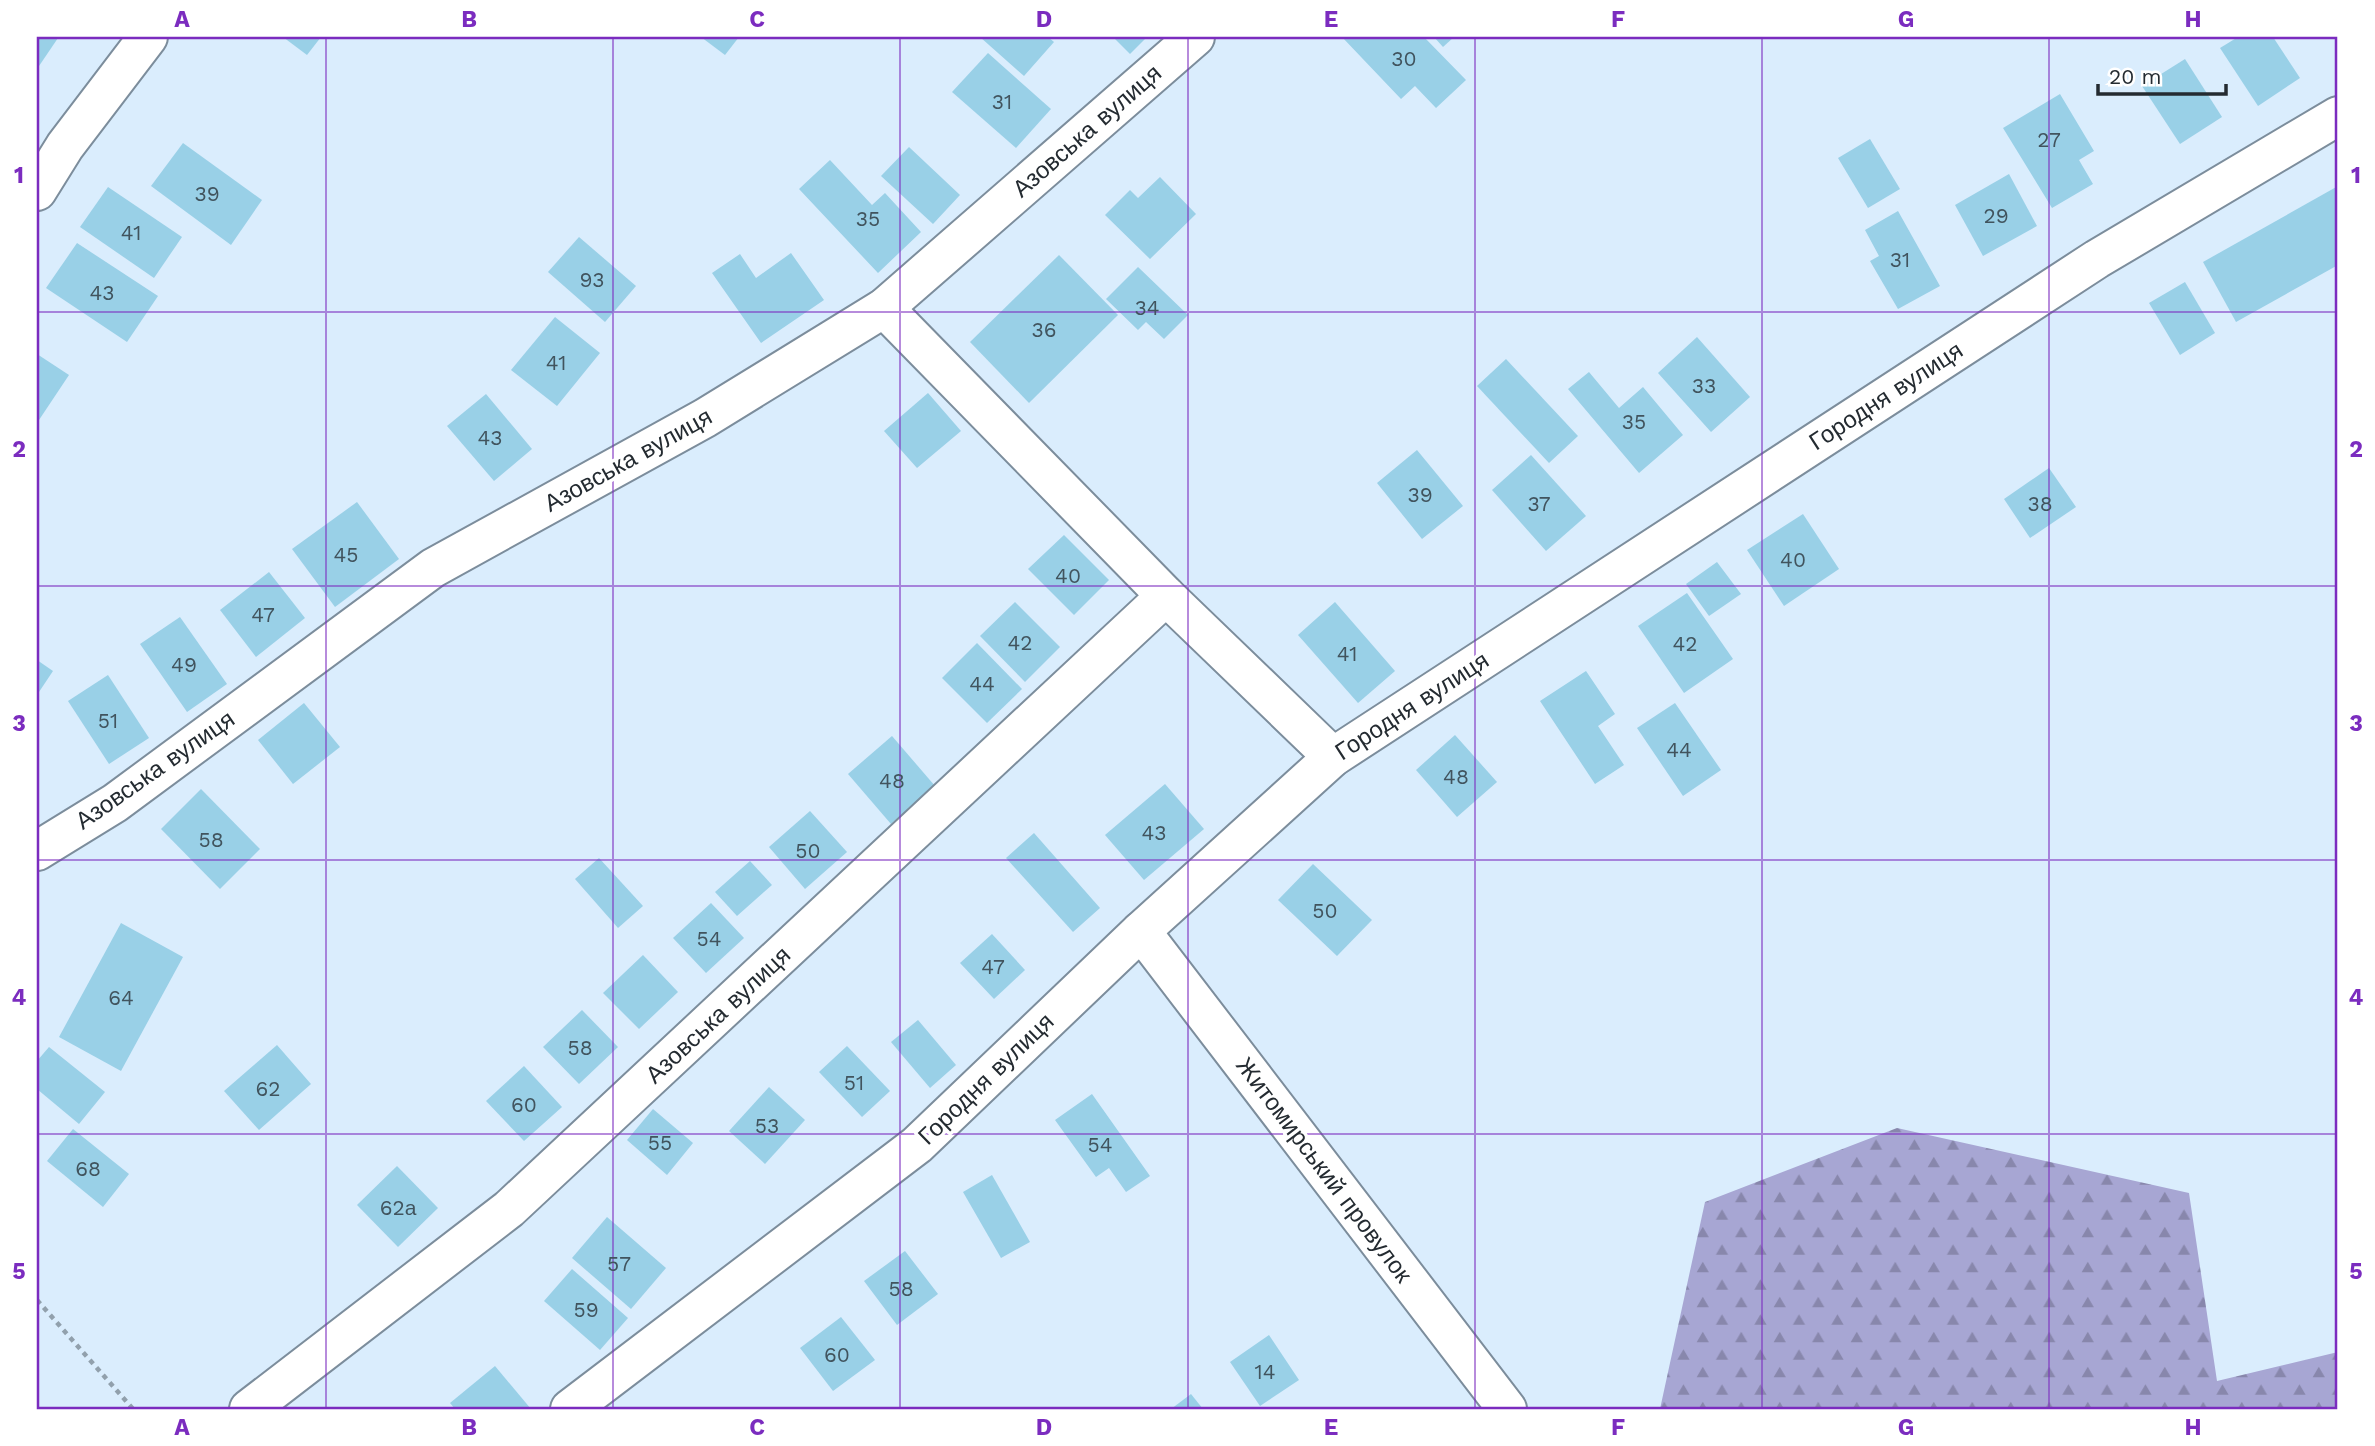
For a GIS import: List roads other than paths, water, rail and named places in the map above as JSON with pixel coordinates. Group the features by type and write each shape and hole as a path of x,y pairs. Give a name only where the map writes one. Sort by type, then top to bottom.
{"street":[{"path":"37,191 65,146 148,37"},
{"name":"Азовська вулиця","path":"37,851 115,803 433,568 705,418 884,308 1195,37"},
{"name":"Городня вулиця","path":"570,1409 917,1145 1141,931 1333,757 2097,259 2338,116"},
{"path":"884,308 1166,596 1333,757"},
{"name":"Азовська вулиця","path":"249,1409 509,1209 1166,596"},
{"name":"Житомирський провулок","path":"1141,931 1507,1409"}]}
